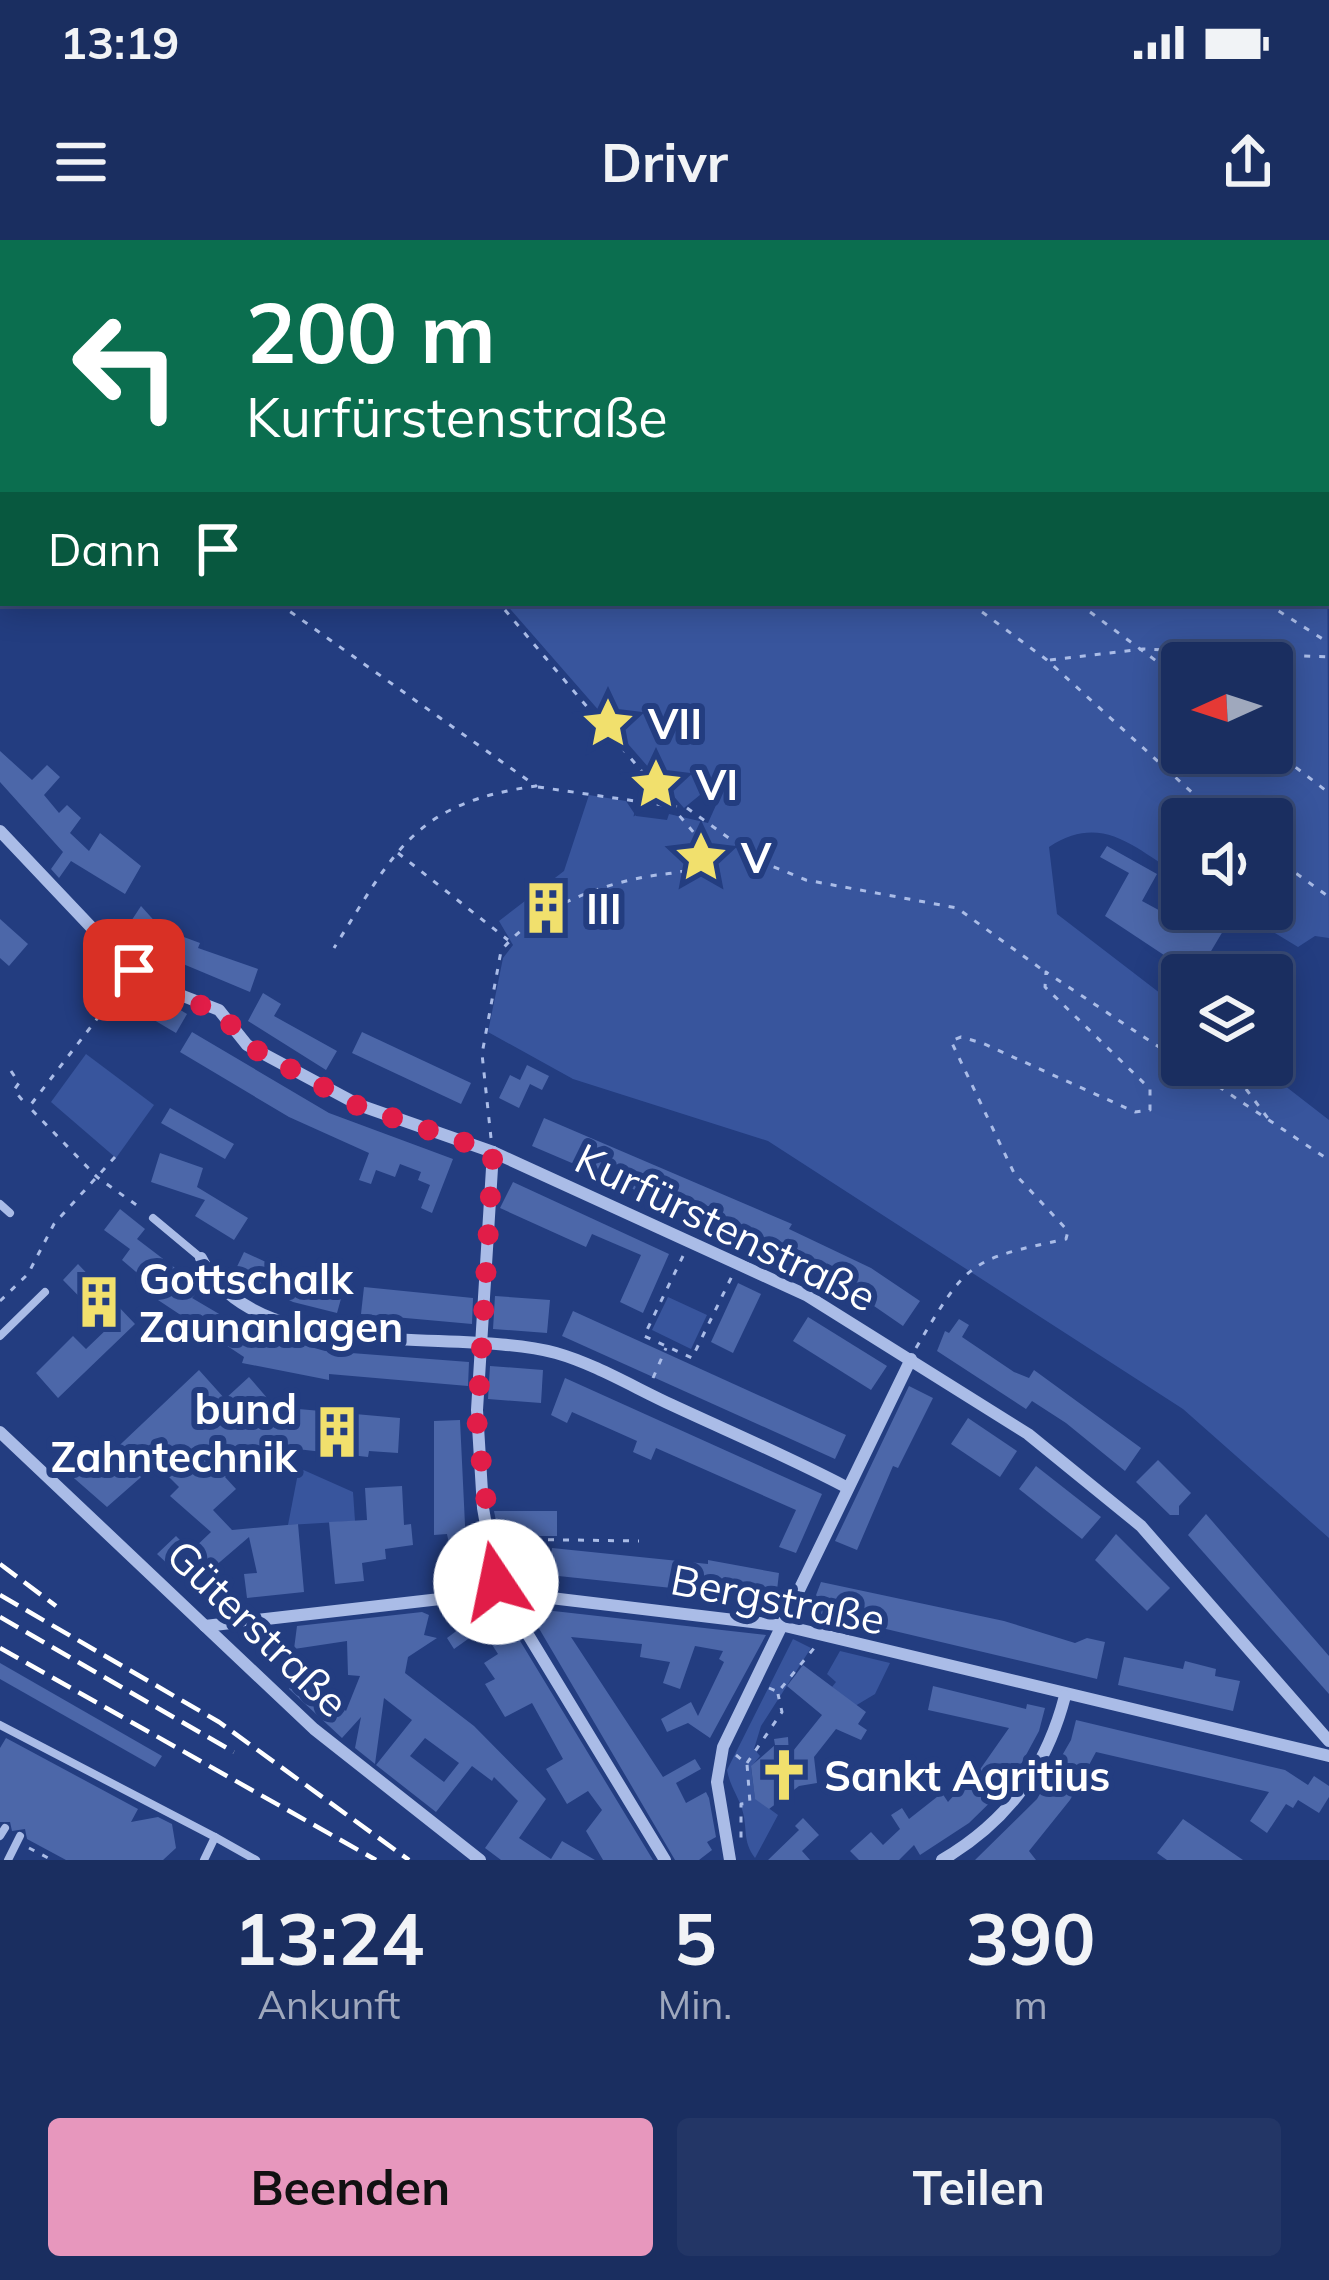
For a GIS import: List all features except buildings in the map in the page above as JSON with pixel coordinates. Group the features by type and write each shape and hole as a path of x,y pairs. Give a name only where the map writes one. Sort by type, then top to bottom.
{"street":[{"name":"Kurfürstenstraße","path":"0,831 76,916 134,970 196,1004 219,1010 247,1045 358,1106 493,1152 806,1295 912,1355 1107,1493 1329,1741"},
{"path":"493,1152 477,1426 488,1540 501,1592 665,1860"},
{"path":"200,1258 212,1282 230,1295 292,1323 351,1334 556,1353 846,1487"},
{"path":"730,1860 717,1782 723,1747 912,1355"},
{"name":"Güterstraße","path":"0,1432 365,1773 480,1860"},
{"name":"Bergstraße","path":"206,1626 501,1592 785,1626 1329,1756"},
{"path":"942,1860 989,1828 1025,1789 1044,1759 1065,1696"}],"lane":[{"path":"0,1204 10,1213"},
{"path":"153,1218 200,1258"},
{"path":"0,1336 46,1292"},
{"path":"0,1725 256,1860"},
{"path":"204,1860 215,1838"},
{"path":"8,1860 19,1839"}],"path":[{"path":"282,606 536,787"},
{"path":"493,1152 482,1054 496,968 509,941 563,903 646,877 690,872 703,862 706,847 502,606"},
{"path":"974,606 1047,661 1198,798"},
{"path":"1082,606 1161,663"},
{"path":"1271,606 1329,644"},
{"path":"1047,661 1143,649 1329,657"},
{"path":"1293,765 1329,793"},
{"path":"334,948 395,851 439,812 492,792 536,787 677,808"},
{"path":"687,808 762,862 806,880 956,908 1329,1160"},
{"path":"395,851 509,941"},
{"path":"1293,871 1329,897"},
{"path":"28,1108 134,970"},
{"path":"912,1355 968,1268 991,1256 1066,1239 1068,1231 1014,1173 951,1041 961,1037 982,1043 1135,1112 1150,1110 1150,1089 1045,987 1046,972"},
{"path":"74,1050 84,1057"},
{"path":"11,1072 19,1083 14,1090 28,1108 97,1177 153,1218"},
{"path":"1244,1086 1271,1123"},
{"path":"0,1301 28,1274 54,1224 115,1157"},
{"path":"687,1249 644,1336 692,1358 735,1269"},
{"path":"649,1388 667,1347"},
{"path":"488,1540 640,1541"},
{"path":"739,1847 745,1828 741,1804 750,1803 747,1764 782,1712 778,1692 820,1638"},
{"path":"757,1682 778,1692"},
{"path":"723,1747 747,1764"},
{"path":"19,1839 52,1860"}],"shaded area":[{"path":"508,606 1327,606 1329,938 1315,936 1298,947 1270,930 1293,930 1293,798 1161,798 1161,864 1102,833 1068,837 1049,847 1057,914 1161,994 1161,1086 1285,1086 1329,1120 1329,1538 1183,1409 768,1141 573,1079 488,1032 503,958 513,945 499,921 564,871 589,795 626,801 636,816 667,820 669,814 708,823 717,803 706,790 684,808"},
{"path":"86,1054 154,1105 116,1158 51,1102"},
{"path":"668,1297 707,1315 691,1349 652,1330"},
{"path":"299,1468 353,1492 355,1521 288,1525"},
{"path":"793,1639 811,1648 761,1726 754,1749 760,1756 751,1767 755,1798 778,1815 755,1858 727,1770"},
{"path":"840,1651 890,1663 875,1694 855,1706 832,1687 836,1682 827,1674"}],"railway":[{"path":"0,1564 56,1606"},
{"path":"0,1595 219,1722 409,1860"},
{"path":"0,1617 234,1752"},
{"path":"0,1648 376,1860"}],"place":[{"name":"VII","path":"608,723"},
{"name":"VI","path":"656,784"},
{"name":"V","path":"701,857"},
{"name":"III","path":"546,908"},
{"name":"Gottschalk Zaunanlagen","path":"99,1302"},
{"name":"bund Zahntechnik","path":"337,1432"},
{"name":"Sankt Agritius","path":"784,1775"}],"route":[{"path":"134,970 196,1004 219,1010 247,1045 358,1106 493,1152 477,1426 483,1508 496,1582"}]}
